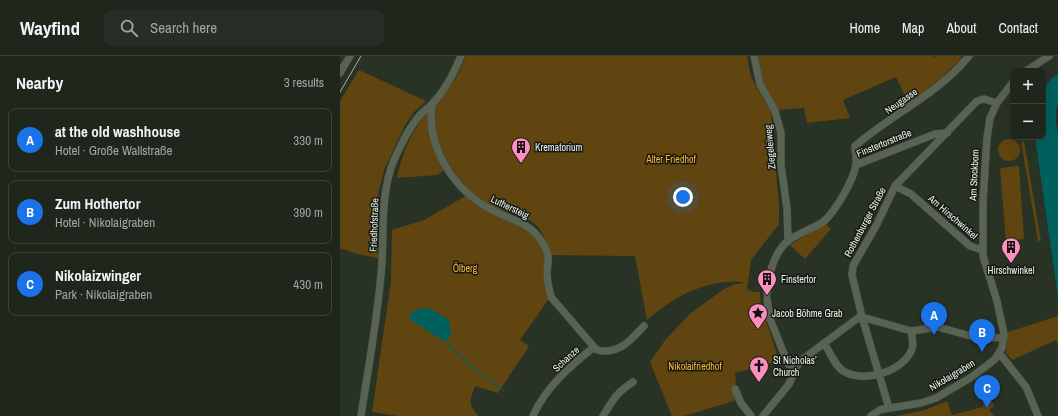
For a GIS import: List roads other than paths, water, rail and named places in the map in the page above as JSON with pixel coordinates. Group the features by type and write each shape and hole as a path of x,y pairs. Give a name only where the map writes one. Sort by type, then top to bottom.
{"street":[{"path":"340,73 350,56"},
{"name":"Friedhofstraße","path":"361,416 381,275 384,197 388,178 394,161 411,127 420,114 432,105 445,88 454,73 461,56"},
{"name":"Ziegeleiweg","path":"754,56 760,84 775,111 781,133 781,165 787,208 788,241"},
{"name":"Neugasse","path":"856,165 855,146 925,96 948,77 969,56"},
{"path":"1031,68 1049,56"},
{"path":"947,133 977,101 984,98 997,103 1010,86"},
{"name":"Am Stockborn","path":"982,250 987,138 990,118 997,103"},
{"name":"Luthersteig","path":"432,105 430,118 432,131 437,150 446,168 468,194 492,211 528,226 539,237 548,255 547,274 551,297 594,348"},
{"name":"Finstertorstraße","path":"795,370 788,364 770,319 767,296 768,280 778,252 788,241 822,222 835,210 843,196 856,165 935,134 947,133"},
{"name":"Rothenburger Straße","path":"889,408 862,317 852,275 853,266 877,224 895,186 947,133"},
{"name":"Am Hirschwinkel","path":"895,186 911,194 970,246 982,250 985,267 997,301 1004,338"},
{"path":"764,416 789,384 799,362 803,357 824,343 850,322 862,317 911,331 938,327 974,337 1004,338 1000,354 1026,387 1038,416"},
{"name":"Schanze","path":"533,416 536,408 550,388 594,348 600,351 617,349 626,344 644,326"},
{"path":"824,343 836,363 845,372 865,377 880,374 893,368 908,356 913,346 911,331"},
{"name":"Nikolaigraben","path":"871,416 880,410 921,403 936,398 970,378 1000,354"},
{"path":"604,416 613,398 622,389 633,382"},
{"path":"735,389 741,403 751,416"}],"water":[{"path":"1058,74 1056,123 1058,133 1058,297 1035,140 1046,140 1046,86 1052,78"},
{"path":"425,308 431,309 449,320 451,333 448,339 442,340 409,319 413,312"}],"waterway":[{"path":"445,340 452,349"},
{"path":"453,350 504,391"}],"tram line":[{"path":"340,92 361,56"}],"place":[{"name":"Krematorium","path":"521,164"},
{"name":"Hirschwinkel","path":"1011,264"},
{"name":"Finstertor","path":"767,296"},
{"name":"Jacob Böhme Grab","path":"758,330"},
{"name":"at the old washhouse","path":"934,335"},
{"name":"Zum Hothertor","path":"982,352"},
{"name":"St Nicholas’ Church","path":"759,383"},
{"name":"Nikolaizwinger","path":"987,408"}],"park label":[{"name":"Alter Friedhof","path":"671,159"},
{"name":"Ölberg","path":"465,268"},
{"name":"Nikolaifriedhof","path":"695,366"}]}
